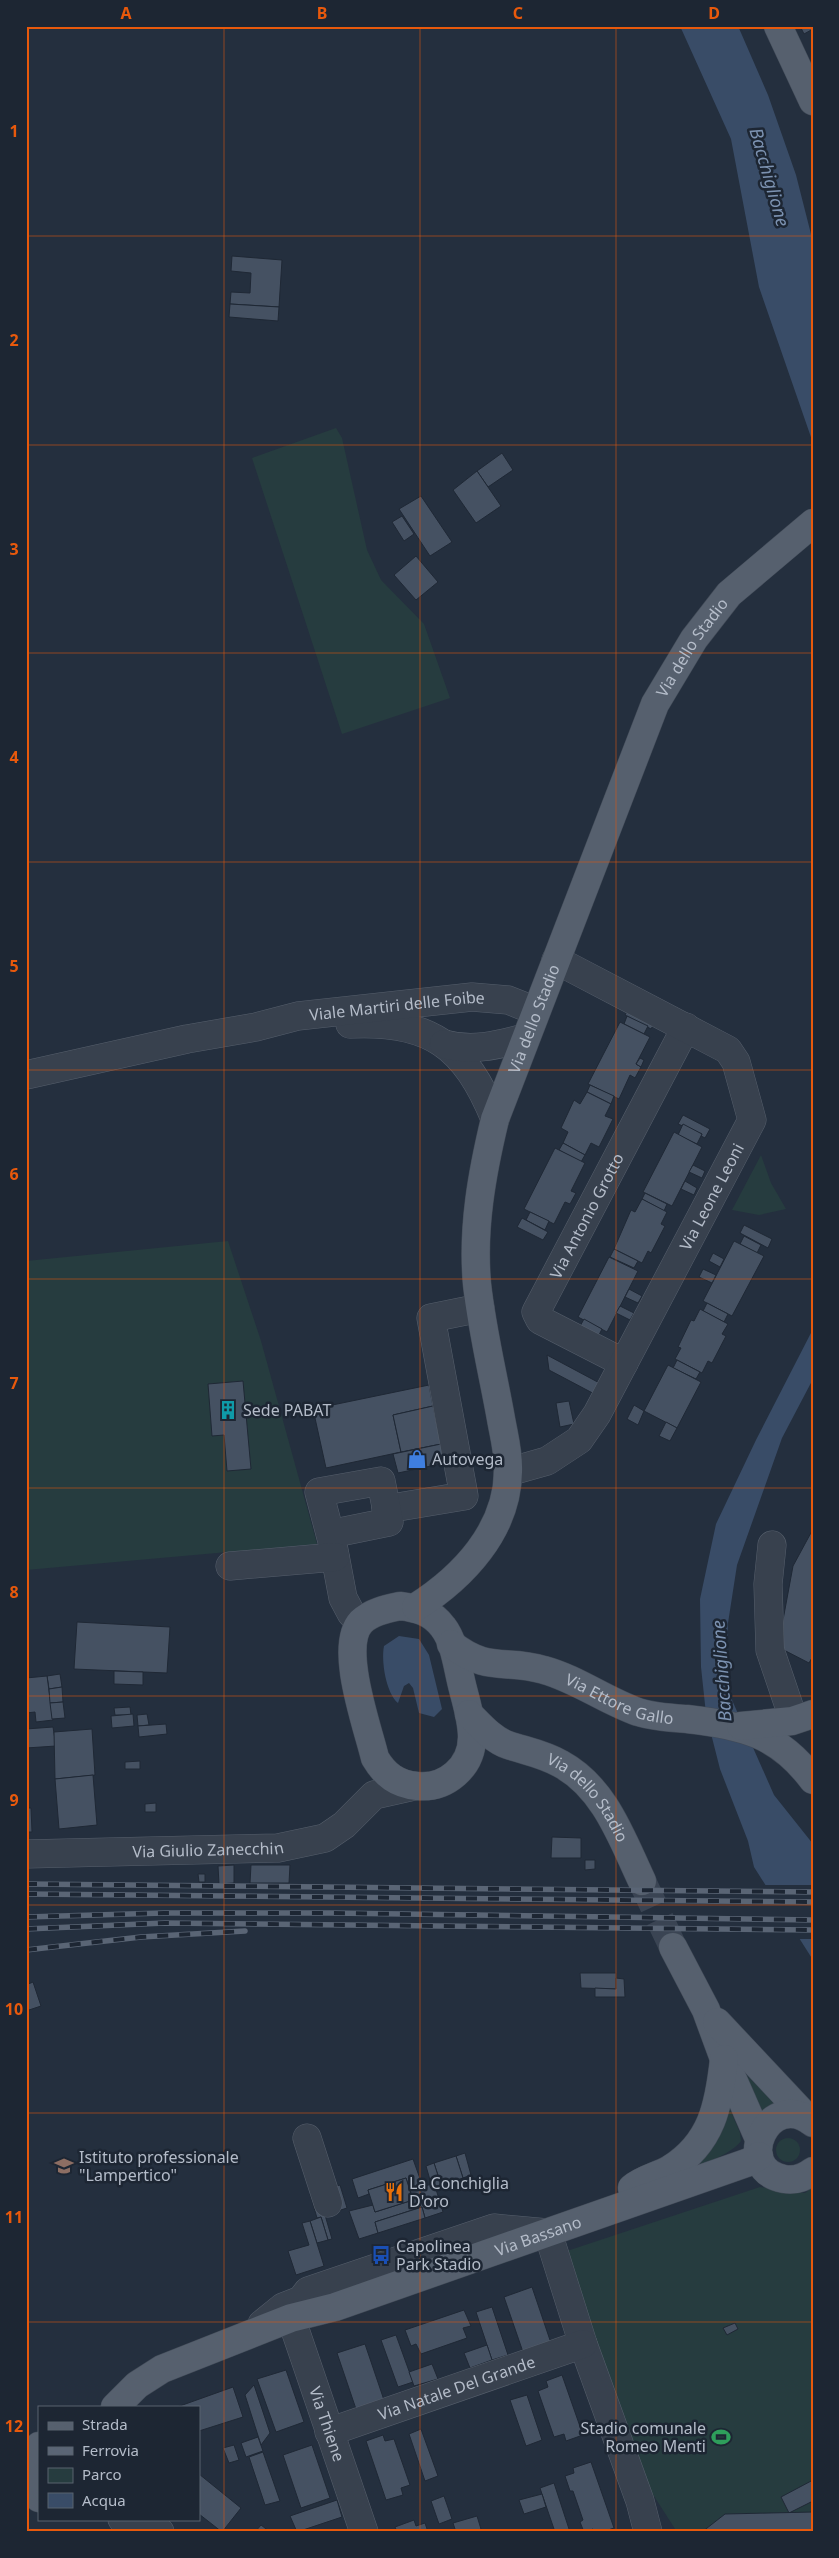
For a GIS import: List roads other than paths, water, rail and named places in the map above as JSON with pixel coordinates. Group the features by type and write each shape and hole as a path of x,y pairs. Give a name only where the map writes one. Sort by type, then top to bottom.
{"main road":[{"path":"778,26 811,90"},
{"name":"Via dello Stadio","path":"416,1607 460,1574 492,1531 503,1502 508,1472 505,1444 480,1308 475,1256 483,1172 495,1119 655,704 694,639 729,594 803,530"},
{"name":"Via dello Stadio","path":"448,1636 460,1574"},
{"path":"416,1607 434,1618 448,1636 468,1708 472,1739 467,1759 462,1768 445,1782 433,1786 414,1786 398,1782 389,1776 375,1758 353,1669 353,1644 360,1623 384,1609 416,1607"},
{"name":"Via Ettore Gallo","path":"448,1636 464,1655 479,1662 544,1670 640,1712 752,1728 792,1721 801,1711"},
{"path":"468,1708 478,1683 490,1670 505,1666"},
{"name":"Via dello Stadio","path":"468,1708 482,1728 506,1745 545,1756 562,1764 595,1791 618,1829 642,1881"},
{"name":"Via Ettore Gallo","path":"752,1728 786,1749 813,1780"},
{"name":"Via dello Stadio","path":"467,1759 481,1751 506,1745"},
{"path":"673,1947 706,2010 766,2169 782,2179 800,2179 813,2172"},
{"path":"706,2010 811,2121"},
{"path":"605,2213 634,2186 670,2169 688,2156 701,2140 717,2110 724,2059"},
{"path":"759,2147 766,2126 782,2116 791,2114 811,2121"},
{"name":"Via Bassano","path":"121,2404 138,2385 162,2369 251,2333 291,2318 336,2307 749,2162 759,2147"},
{"path":"33,2452 30,2468 32,2483 38,2496"}],"street":[{"name":"Via Leone Leoni","path":"508,1472 547,1461 579,1440 597,1414 752,1120 736,1062 728,1050 556,960"},
{"name":"Viale Martiri delle Foibe","path":"26,1075 187,1039 256,1027 298,1016 472,997 508,1000 536,1011"},
{"name":"Viale Martiri delle Foibe","path":"256,1027 299,1028 379,1023 408,1027 444,1044 458,1048 474,1049 525,1038"},
{"name":"Via Antonio Grotto","path":"624,1363 540,1320 536,1312 686,1027"},
{"name":"Viale Martiri delle Foibe","path":"444,1044 456,1053 467,1066 486,1097 495,1119"},
{"path":"386,1510 464,1496 431,1318 480,1308"},
{"path":"230,1566 333,1546 389,1522 381,1481 319,1492 333,1546 343,1598 351,1614 360,1623"},
{"path":"772,1546 768,1584 770,1650 801,1711"},
{"path":"375,1758 374,1795 414,1786"},
{"name":"Via Giulio Zanecchin","path":"26,1854 278,1848 296,1845 325,1838 344,1825 374,1795"},
{"path":"307,2138 328,2203"},
{"path":"251,2333 283,2307 301,2300 308,2291 494,2228 548,2233 583,2344 640,2501 648,2532"},
{"name":"Via Thiene","path":"291,2318 364,2532"},
{"name":"Via Natale Del Grande","path":"329,2432 583,2344"},
{"path":"126,2520 150,2526 160,2532"}],"water":[{"name":"Bacchiglione","path":"680,26 738,26 768,95 796,175 813,242 813,443 759,287 731,139"},
{"name":"Bacchiglione","path":"813,1329 813,1379 782,1438 737,1565 728,1623 727,1660 732,1700 774,1795 813,1844 813,1960 754,1867 748,1841 720,1769 706,1714 701,1667 700,1599 716,1524 756,1440"},
{"path":"399,1636 419,1639 429,1655 442,1709 434,1717 419,1713 413,1688 409,1683 404,1686 398,1703 390,1692 384,1668 383,1652 384,1646"}],"tunnel":[{"path":"642,1881 673,1947"}],"railway":[{"path":"26,1884 813,1892"},
{"path":"26,1894 813,1902"},
{"path":"26,1917 164,1913 331,1913 813,1920"},
{"path":"26,1929 165,1923 813,1930"},
{"path":"26,1950 141,1937 245,1931"}],"place":[{"name":"Sede PABAT","path":"228,1410"},
{"name":"Autovega","path":"417,1459"},
{"name":"Istituto professionale \"Lampertico\"","path":"64,2166"},
{"name":"La Conchiglia D'oro","path":"394,2192"},
{"name":"Capolinea Park Stadio","path":"381,2255"},
{"name":"Stadio comunale Romeo Menti","path":"721,2437"}]}
